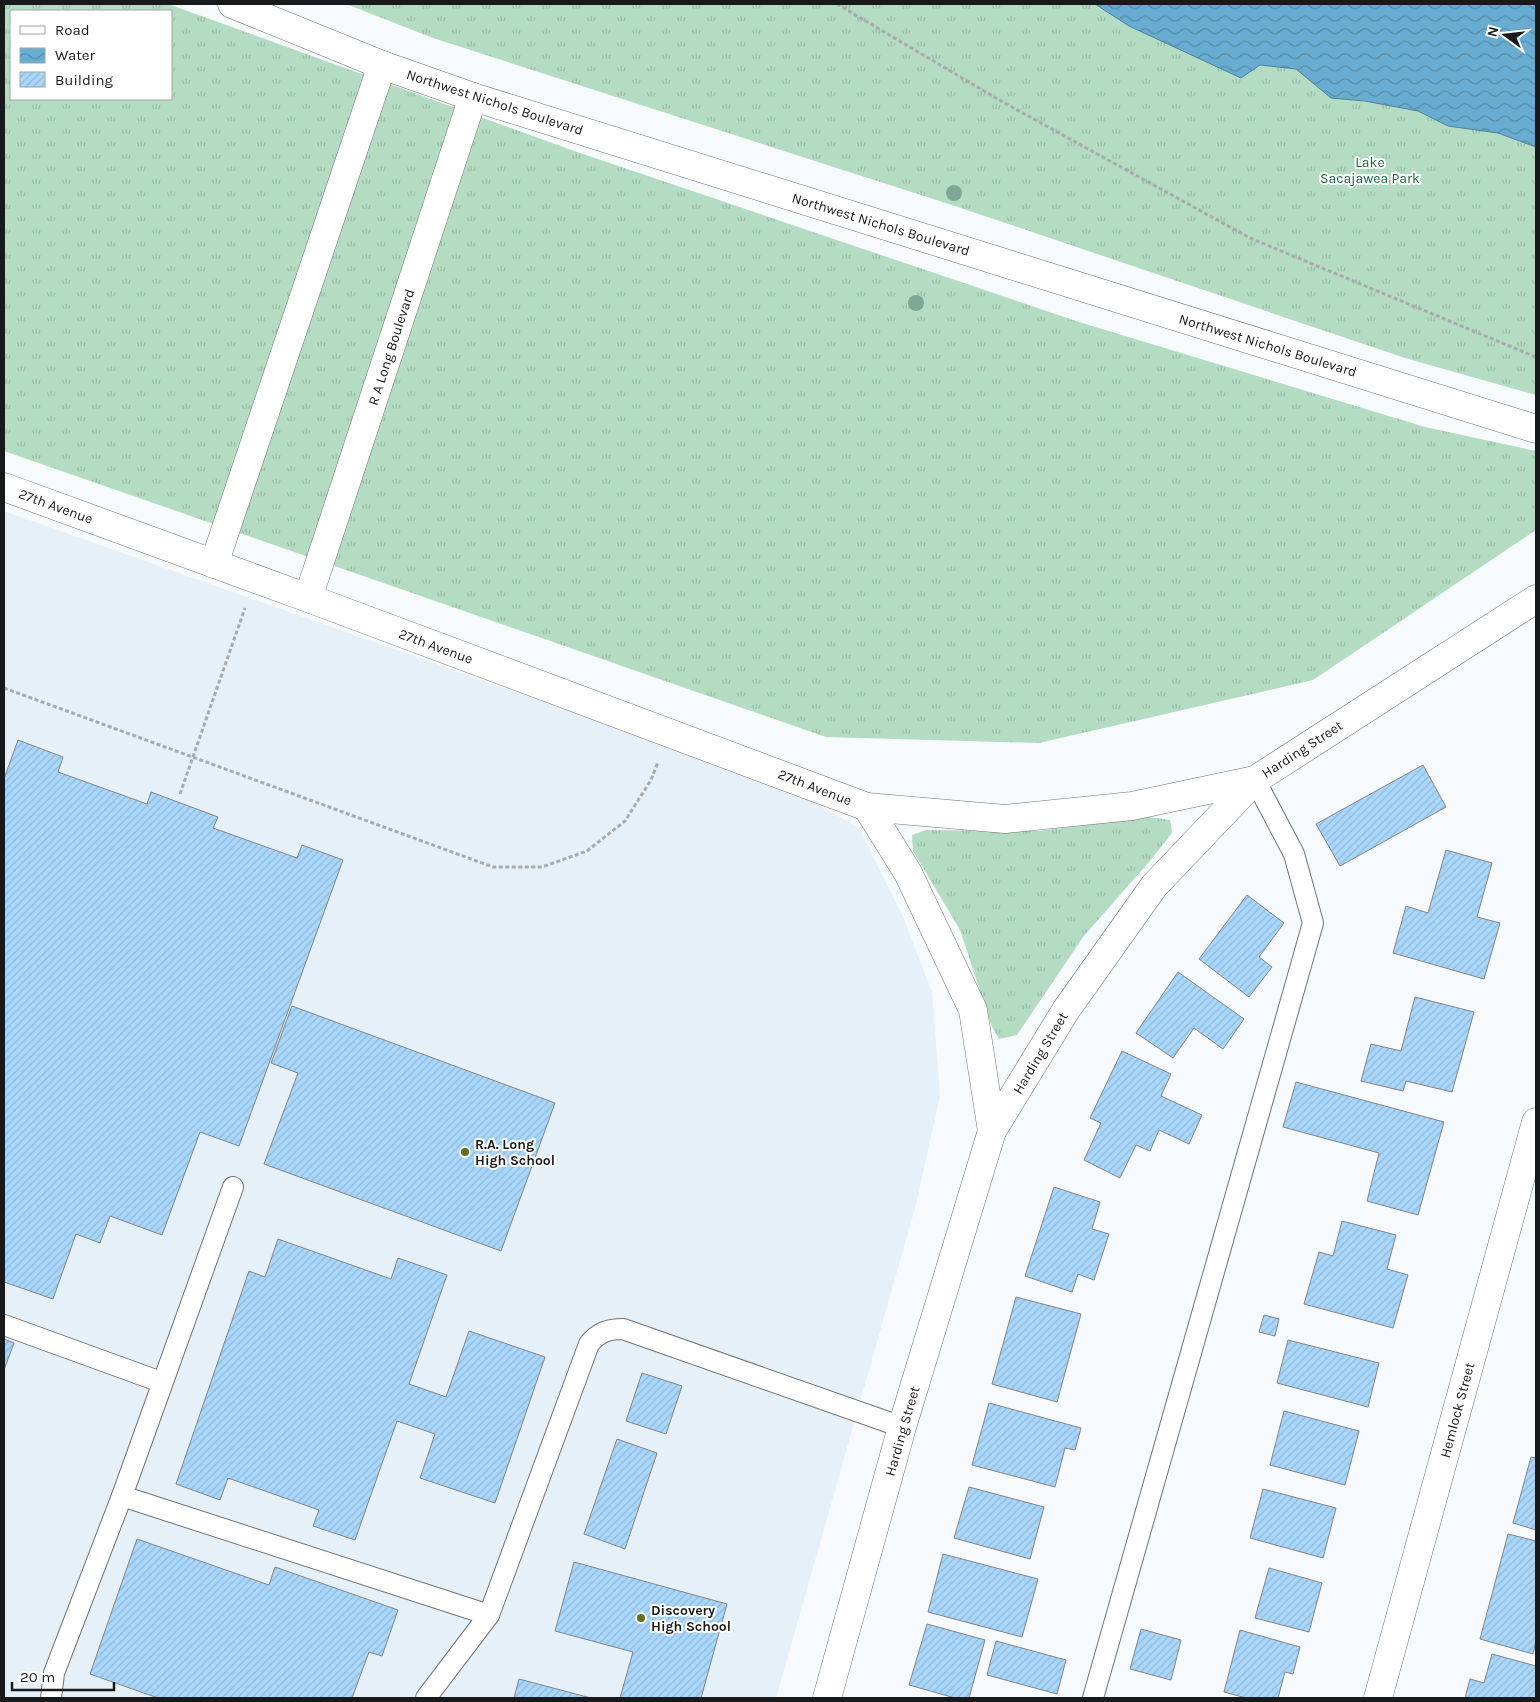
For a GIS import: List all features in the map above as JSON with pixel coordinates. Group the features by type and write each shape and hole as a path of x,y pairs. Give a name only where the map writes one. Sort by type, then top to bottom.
{"street":[{"name":"Northwest Nichols Boulevard","path":"232,4 382,65 473,97 1536,429"},
{"path":"214,564 382,65"},
{"name":"R A Long Boulevard","path":"308,598 473,97"},
{"name":"27th Avenue","path":"4,487 308,598 867,807 1005,819 1132,806 1254,780"},
{"name":"Harding Street","path":"827,1698 902,1427 992,1132 1066,1010 1154,886 1254,780 1536,599"},
{"name":"27th Avenue","path":"867,807 908,873 972,1010 992,1132"},
{"name":"Hemlock Street","path":"1378,1698 1536,1122"}],"lane":[{"path":"1093,1698 1313,923 1294,854 1254,780"},
{"path":"51,1698 54,1673 122,1496 233,1187"},
{"path":"4,1325 162,1382"},
{"path":"426,1698 489,1615 586,1353 596,1336 604,1331 623,1329 902,1427"},
{"path":"122,1496 489,1615"}],"path":[{"path":"837,4 1001,101 1250,238 1536,357"},
{"path":"180,794 255,579"},
{"path":"4,688 493,867 542,867 587,851 625,821 651,780 670,733"}],"shaded area":[{"name":"R.A. Long High School","path":"4,511 790,789 859,828 903,917 932,992 940,1096 915,1208 776,1698 4,1698"}],"green space":[{"path":"4,4 168,4 577,152 1079,322 1425,427 1536,451 1536,530 1313,680 1039,743 826,737 4,451"},
{"name":"Lake Sacajawea Park","path":"346,4 1536,4 1536,395 1405,358 955,206 433,38"},
{"path":"1149,817 1170,820 1172,833 1083,937 1017,1035 999,1039 992,1027 960,930 913,851 912,835 926,830 1038,831"}],"water":[{"path":"1095,4 1536,4 1536,147 1498,133 1448,126 1418,111 1365,101 1331,98 1296,69 1260,65 1241,78 1129,26"}],"building":[{"path":"18,740 63,757 58,772 147,804 151,792 218,817 213,828 297,858 302,845 343,860 239,1146 200,1132 162,1235 110,1216 100,1243 76,1234 53,1299 4,1282 4,779"},
{"path":"1423,765 1446,807 1340,866 1316,824"},
{"path":"1446,850 1492,863 1477,917 1500,923 1484,979 1393,953 1406,906 1428,913"},
{"path":"1247,895 1284,923 1259,957 1272,967 1249,997 1199,959"},
{"path":"1178,972 1244,1019 1223,1049 1194,1028 1173,1058 1136,1033"},
{"path":"1415,997 1474,1012 1452,1092 1406,1081 1403,1091 1361,1081 1371,1044 1401,1051"},
{"path":"292,1006 555,1103 501,1251 264,1164 298,1073 271,1063"},
{"path":"1122,1051 1171,1074 1161,1096 1202,1115 1189,1144 1159,1130 1150,1151 1136,1145 1120,1178 1084,1160 1101,1123 1090,1118"},
{"path":"1296,1082 1444,1122 1418,1215 1367,1201 1379,1153 1283,1127"},
{"path":"1054,1187 1100,1202 1092,1229 1109,1234 1094,1280 1078,1274 1072,1292 1025,1276"},
{"path":"1342,1221 1396,1235 1387,1269 1408,1275 1393,1328 1304,1304 1319,1252 1333,1256"},
{"path":"278,1239 391,1279 398,1258 447,1275 409,1384 446,1397 469,1331 545,1357 495,1503 420,1478 435,1434 397,1421 355,1540 313,1526 319,1510 228,1478 220,1500 176,1484 249,1271 265,1277"},
{"path":"1016,1297 1081,1314 1057,1402 992,1384"},
{"path":"1264,1315 1279,1319 1275,1336 1259,1332"},
{"path":"4,1339 14,1343 4,1370"},
{"path":"1288,1340 1379,1363 1368,1407 1277,1383"},
{"path":"642,1373 682,1386 666,1434 626,1421"},
{"path":"989,1403 1081,1428 1075,1450 1065,1448 1055,1487 972,1465"},
{"path":"1284,1411 1359,1431 1345,1485 1270,1465"},
{"path":"617,1439 657,1453 625,1549 584,1534"},
{"path":"1531,1457 1536,1458 1536,1530 1513,1523"},
{"path":"969,1487 1044,1507 1030,1559 954,1538"},
{"path":"1263,1489 1336,1508 1323,1558 1250,1538"},
{"path":"1508,1534 1536,1541 1536,1641 1533,1654 1480,1639"},
{"path":"137,1539 269,1585 275,1567 398,1610 382,1656 369,1652 352,1698 158,1698 90,1674"},
{"path":"943,1554 1038,1579 1022,1637 928,1612"},
{"name":"Discovery High School","path":"574,1562 727,1604 701,1698 620,1698 633,1652 555,1631"},
{"path":"1269,1568 1322,1583 1309,1632 1255,1618"},
{"path":"927,1624 985,1640 969,1698 955,1698 909,1685"},
{"path":"1141,1629 1181,1640 1171,1680 1130,1669"},
{"path":"1240,1630 1300,1647 1293,1674 1285,1672 1278,1698 1246,1698 1224,1692"},
{"path":"996,1641 1066,1660 1057,1694 987,1675"},
{"path":"1492,1654 1536,1666 1536,1698 1465,1698 1470,1679 1484,1683"},
{"path":"519,1679 591,1698 514,1698"}],"place":[{"name":"R.A. Long High School","path":"465,1152"},
{"name":"Discovery High School","path":"641,1618"}]}
